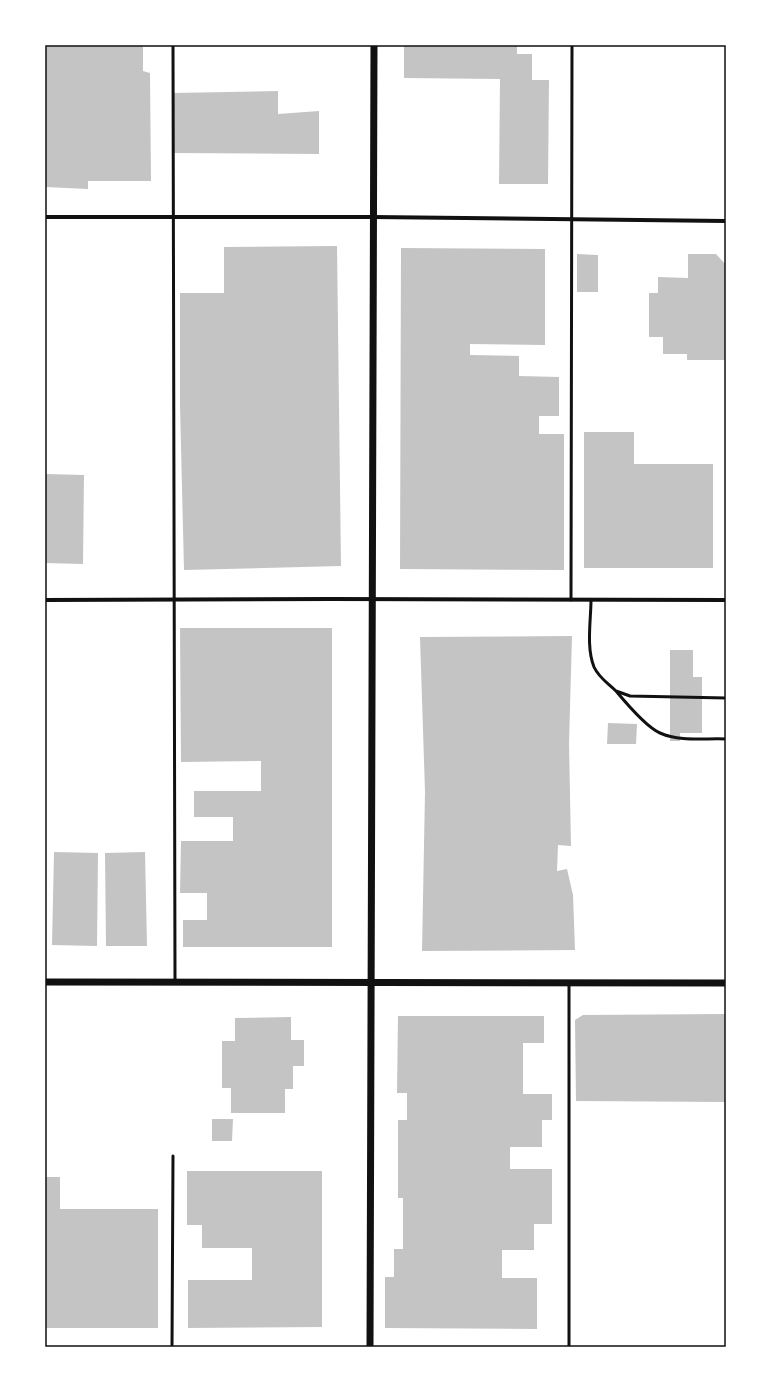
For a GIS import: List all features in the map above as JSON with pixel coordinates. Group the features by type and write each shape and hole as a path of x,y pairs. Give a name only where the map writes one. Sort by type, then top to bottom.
{"street":[{"path":"370,1347 374,45"},
{"path":"45,217 373,217 726,221"},
{"path":"45,600 726,600"},
{"path":"45,982 726,984"}],"lane":[{"path":"173,45 175,982"},
{"path":"571,600 572,45"},
{"path":"591,600 591,654 594,666 600,678 615,690 632,709 658,733 675,738 726,739"},
{"path":"615,690 630,696 726,698"},
{"path":"569,1347 570,983"},
{"path":"172,1347 173,1156"}],"building":[{"path":"45,45 143,45 143,71 150,73 151,181 88,181 88,189 45,187"},
{"path":"404,45 517,45 517,54 532,54 532,80 549,80 548,184 499,184 500,79 404,78"},
{"path":"278,91 278,114 319,111 319,154 173,153 173,93"},
{"path":"337,246 341,566 184,570 180,405 180,293 224,293 224,247"},
{"path":"401,248 545,249 545,345 470,344 470,355 519,356 519,376 559,377 559,416 539,416 539,434 564,434 564,570 400,569"},
{"path":"577,254 598,255 598,292 577,292"},
{"path":"688,254 716,254 726,265 726,360 687,360 687,354 663,354 663,337 649,337 649,293 658,293 658,277 688,278"},
{"path":"584,432 634,432 634,464 713,464 713,568 584,568"},
{"path":"45,474 84,475 83,564 45,563"},
{"path":"180,628 332,628 332,947 183,947 183,920 207,920 207,893 180,893 181,841 233,841 233,817 194,817 194,791 261,791 261,761 181,762"},
{"path":"572,636 569,743 571,846 558,845 557,871 567,869 573,895 575,950 422,951 425,792 420,637"},
{"path":"670,650 693,650 693,677 702,677 702,733 680,733 680,741 670,741"},
{"path":"608,723 637,724 636,744 607,744"},
{"path":"54,852 98,853 97,946 52,945"},
{"path":"145,852 147,946 106,946 105,853"},
{"path":"726,1014 726,1102 576,1101 575,1020 583,1015"},
{"path":"398,1016 544,1016 544,1043 523,1043 523,1094 552,1094 552,1120 542,1120 542,1147 510,1147 510,1169 552,1169 552,1224 534,1224 534,1250 502,1250 502,1278 537,1278 537,1329 385,1328 385,1277 394,1277 394,1249 403,1249 403,1198 398,1198 398,1120 407,1120 407,1093 397,1093"},
{"path":"291,1017 291,1040 304,1040 304,1066 293,1066 293,1089 285,1089 285,1113 231,1113 231,1088 222,1088 222,1041 235,1041 235,1018"},
{"path":"212,1119 233,1119 232,1141 212,1141"},
{"path":"187,1171 322,1171 322,1327 188,1328 188,1280 252,1280 252,1248 202,1248 202,1225 187,1225"},
{"path":"45,1177 60,1177 60,1209 158,1209 158,1328 45,1328"}]}
